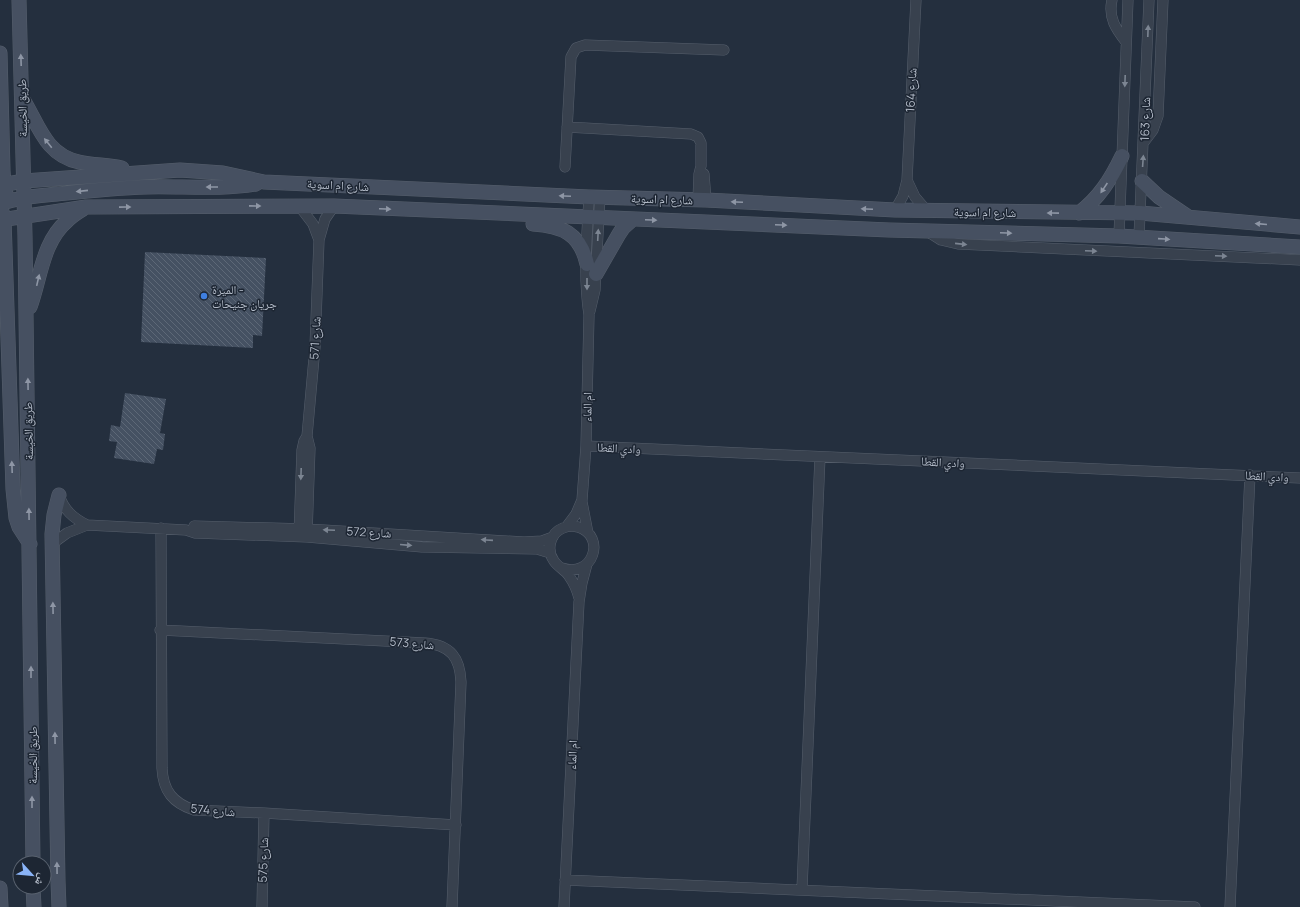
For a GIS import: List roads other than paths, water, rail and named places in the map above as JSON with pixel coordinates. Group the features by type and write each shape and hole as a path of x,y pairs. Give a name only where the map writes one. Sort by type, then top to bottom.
{"street":[{"name":"طريق الخيسة","path":"19,0 27,317 33,855"},
{"name":"شارع 164","path":"895,210 903,196 907,180 916,0"},
{"path":"1112,0 1111,10 1113,22 1115,28 1126,42"},
{"name":"شارع 163","path":"1119,236 1128,0"},
{"name":"شارع 163","path":"1139,237 1149,0"},
{"path":"1144,142 1153,130 1158,116 1163,0"},
{"path":"565,167 571,57 573,51 578,46 724,50"},
{"path":"0,53 3,202 2,219 13,489 18,522 22,533 30,544"},
{"path":"22,99 47,142 66,158 80,162 119,167 136,173"},
{"path":"567,126 693,134 699,138 701,143 701,166 704,174 702,200"},
{"path":"1079,213 1097,198 1104,189 1122,156"},
{"name":"شارع ام اسوية","path":"2,185 24,181 180,170 202,171 244,177 264,182 595,197 702,200 895,210 1120,213 1300,227"},
{"name":"شارع 164","path":"907,180 915,197 927,211"},
{"path":"3,202 20,190 24,181"},
{"path":"1142,181 1164,201 1191,218"},
{"path":"3,202 100,189 232,186 264,182"},
{"name":"ام الماء","path":"588,533 582,500 586,446 588,315 594,297 591,269 595,197"},
{"path":"3,202 20,214 25,215"},
{"name":"شارع ام اسوية","path":"2,219 86,207 334,206 889,230 1119,236 1300,247"},
{"name":"شارع 571","path":"303,533 310,448 307,436 315,347 319,240 325,219 334,206"},
{"path":"27,317 44,258 53,238 67,220 86,207"},
{"name":"شارع 571","path":"300,207 313,224 319,240"},
{"path":"496,213 517,221 548,225 564,230 577,241 591,269 623,228 633,219"},
{"path":"925,230 941,240 958,244 1300,260"},
{"name":"وادي القطا","path":"586,446 1300,478"},
{"path":"802,889 820,457"},
{"path":"1230,907 1250,476"},
{"name":"طريق الخيسة","path":"59,495 54,515 52,534 57,873 59,907"},
{"path":"59,495 62,503 72,516 87,525"},
{"name":"ام الماء","path":"567,526 576,514 582,500"},
{"name":"شارع 572","path":"52,547 56,541 67,532 87,525 186,530 192,526 199,526 303,533 524,542 542,541 553,537"},
{"path":"567,526 575,526 582,528 588,533 594,546 593,553 587,564 574,570 568,570 562,568 553,559 550,553 550,545 553,537 559,530 567,526"},
{"name":"شارع 574","path":"161,528 160,630 162,778 170,795 177,802 194,810 456,824"},
{"name":"شارع 572","path":"303,533 422,547 537,550 550,553"},
{"name":"ام الماء","path":"564,907 580,602 582,583 587,564"},
{"name":"ام الماء","path":"562,568 574,583 580,602"},
{"name":"شارع 573","path":"160,630 426,642 435,643 452,653 458,661 461,671 452,907"},
{"name":"شارع 575","path":"262,907 264,813"},
{"path":"565,880 1195,907"},
{"path":"0,888 0,907"},
{"path":"33,895 34,907"}],"place":[{"name":"الميرة - جريان جنيحات","path":"204,296"}]}
